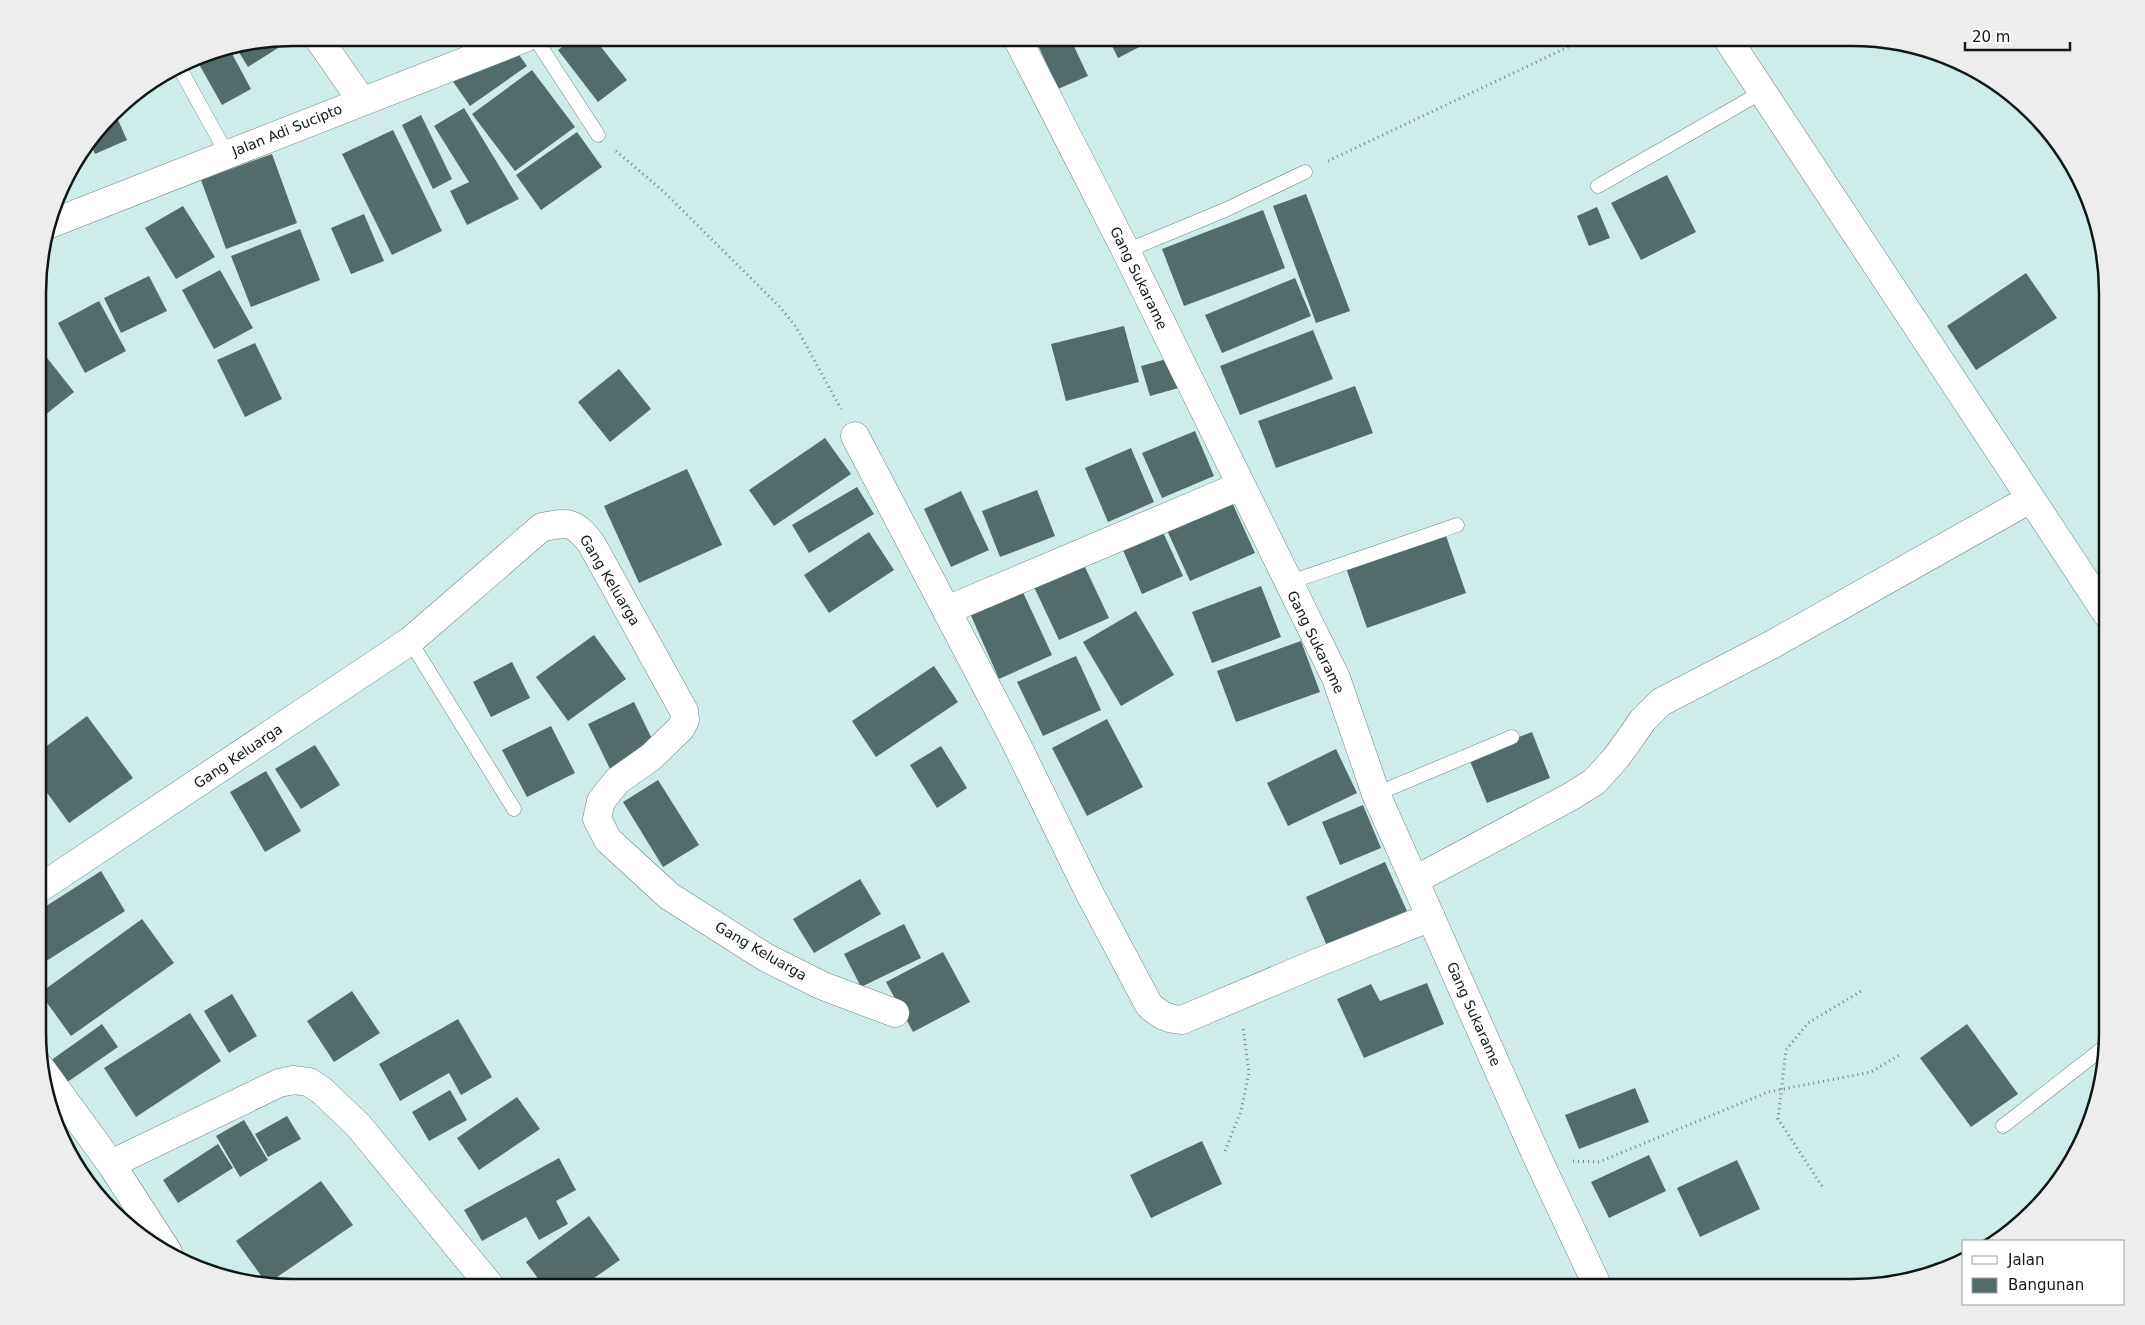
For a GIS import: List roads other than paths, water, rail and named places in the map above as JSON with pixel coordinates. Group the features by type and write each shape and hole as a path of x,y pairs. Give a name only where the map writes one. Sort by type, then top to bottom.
{"street":[{"path":"324,46 362,101"},
{"name":"Jalan Adi Sucipto","path":"57,221 501,46"},
{"name":"Gang Sukarame","path":"1021,46 1126,251 1287,583 1336,678 1376,794 1538,1159 1594,1279"},
{"path":"1732,46 2099,602"},
{"path":"855,436 1014,739 1091,896 1149,1005 1159,1014 1170,1019 1182,1020 1431,917"},
{"path":"947,610 1240,486"},
{"path":"1415,880 1570,798 1594,782 1616,758 1643,720 1662,702 1774,644 2030,499"},
{"name":"Gang Keluarga","path":"46,884 410,641 542,527 565,522 580,530 591,543 684,711 685,720 681,728 651,757 616,781 601,801 597,819 608,840 670,896 765,957 823,986 894,1013"},
{"path":"111,1164 278,1083 293,1080 309,1082 322,1090 358,1125 484,1279"},
{"path":"52,1083 111,1164 160,1240"}],"lane":[{"path":"527,46 598,135"},
{"path":"182,73 227,154"},
{"path":"1598,186 1762,92"},
{"path":"1126,251 1225,210 1305,172"},
{"path":"1287,583 1457,525"},
{"path":"410,641 514,809"},
{"path":"1376,794 1512,737"},
{"path":"2003,1126 2098,1052"}]}
